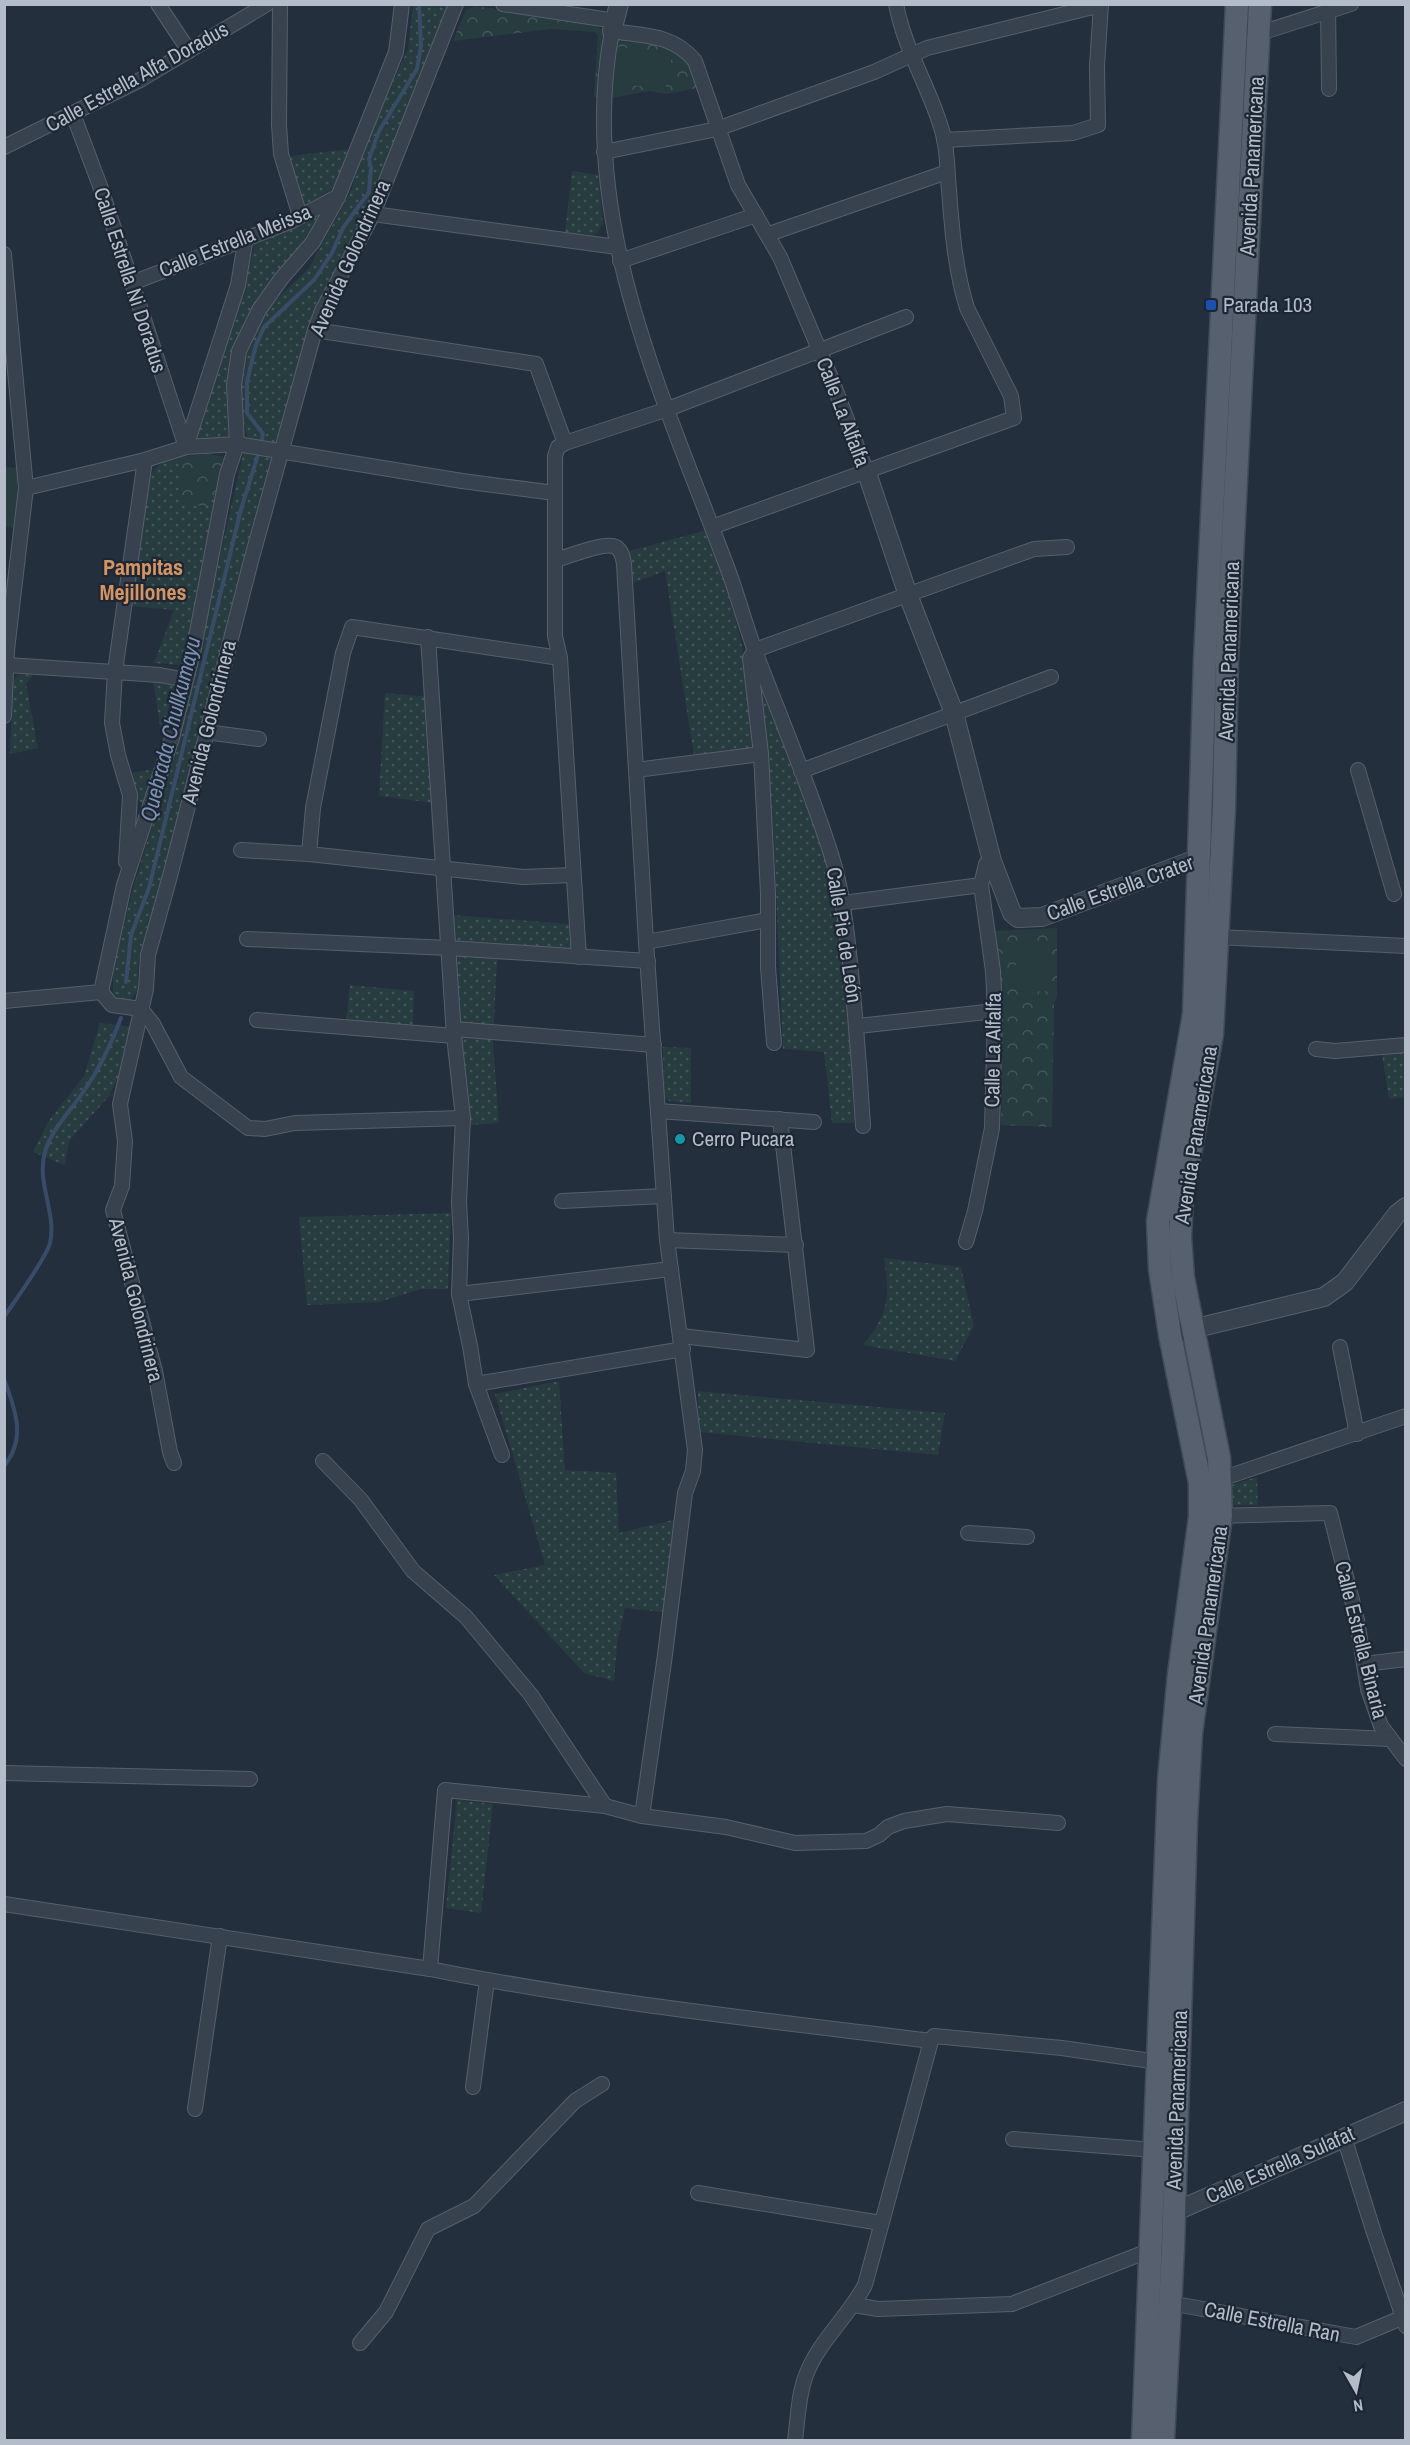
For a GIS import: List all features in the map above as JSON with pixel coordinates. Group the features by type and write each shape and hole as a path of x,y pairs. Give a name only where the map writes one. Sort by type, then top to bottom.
{"main road":[{"name":"Avenida Panamericana","path":"1143,2440 1162,2248 1191,1733 1210,1517 1210,1481 1170,1335 1160,1269 1158,1221 1194,1014 1205,660 1237,4"},
{"name":"Avenida Panamericana","path":"1210,1481 1220,1458 1192,1330 1183,1278 1180,1238 1182,1197 1212,1034 1224,808 1227,657 1260,4"},
{"name":"Avenida Panamericana","path":"1163,2212 1155,2150 1169,1780 1179,1674 1210,1517"},
{"name":"Avenida Panamericana","path":"1162,2248 1170,2303 1163,2440"}],"street":[{"path":"158,4 189,51"},
{"name":"Calle Estrella Alfa Doradus","path":"4,147 140,80 267,4"},
{"path":"280,4 279,125 281,154 300,216"},
{"name":"Avenida Golondrinera","path":"124,885 172,738 186,680 227,474 237,444 234,386 239,351 259,310 281,279 313,242 338,197 396,52 402,4"},
{"name":"Avenida Golondrinera","path":"174,1462 170,1452 155,1371 113,1210 122,1186 125,1141 120,1104 146,989 148,956 315,330 322,311 373,213 456,4"},
{"name":"Calle La Alfalfa","path":"503,4 615,19 676,43 695,61 738,185 769,234 820,351 867,473 908,595 954,713 992,861 1006,901 1012,913 1018,918"},
{"path":"712,527 867,473 925,449 1014,418 1011,396 967,308 962,292 952,242 944,140 931,102 910,57 896,4"},
{"path":"1236,30 1270,30 1328,8 1351,4"},
{"path":"604,152 717,129 874,72 927,48 1048,20 1101,5 1097,66 1098,124 1073,133 944,140"},
{"path":"1328,8 1329,89"},
{"name":"Calle Pie de León","path":"615,19 605,64 604,152 620,261 643,341 831,855 843,903 858,1026 863,1126"},
{"name":"Calle Estrella Ni Doradus","path":"73,114 100,186 186,447"},
{"path":"769,234 947,172"},
{"name":"Calle Estrella Meissa","path":"132,283 292,221 338,197"},
{"path":"373,213 617,247"},
{"path":"620,261 756,216"},
{"path":"186,447 238,285 246,237"},
{"path":"4,254 26,488 7,650 4,716"},
{"path":"579,957 560,658 555,636 555,456 558,447 668,409 906,317"},
{"path":"315,330 536,364 565,443"},
{"path":"26,488 145,460 186,447 237,444 462,481 555,493"},
{"path":"101,992 124,885 130,795 112,723 115,671 145,460"},
{"path":"555,560 606,545 615,547 622,555 667,1240 695,1450 693,1471 685,1493 642,1816"},
{"path":"774,1043 768,967 761,754 750,658 755,650 1034,549 1067,547"},
{"path":"309,854 314,808 343,653 352,627 560,658"},
{"path":"428,637 445,868 454,1033 463,1118 459,1202 461,1238 459,1294 476,1384 502,1455"},
{"path":"7,665 115,671 186,680"},
{"path":"801,771 1051,677"},
{"path":"206,732 259,739"},
{"path":"636,770 761,754"},
{"path":"1358,770 1394,894"},
{"path":"1201,808 1224,808"},
{"path":"241,850 309,854 523,877 573,875"},
{"name":"Calle Estrella Crater","path":"1018,918 1042,917 1199,858 1222,858"},
{"path":"843,903 981,885 986,864 992,861"},
{"name":"Calle La Alfalfa","path":"966,1242 975,1211 992,1128 995,1011 993,971 981,885"},
{"path":"646,942 768,920"},
{"path":"1217,937 1406,946"},
{"path":"247,939 449,948 648,962"},
{"path":"101,992 112,1005 141,1009 153,1024 181,1077 248,1128 265,1129 295,1123 463,1118"},
{"path":"4,1001 101,992"},
{"path":"858,1026 995,1011"},
{"path":"257,1020 654,1045"},
{"path":"1316,1049 1335,1051 1406,1046"},
{"path":"658,1111 814,1122"},
{"path":"476,1384 682,1343 807,1350 780,1119"},
{"path":"562,1201 664,1196"},
{"path":"1170,1335 1324,1297 1345,1282 1397,1214 1406,1207"},
{"path":"667,1240 796,1245"},
{"path":"459,1294 671,1269"},
{"path":"1340,1347 1357,1434"},
{"path":"1210,1481 1406,1416"},
{"path":"323,1461 361,1500 413,1571 466,1617 531,1695 605,1806"},
{"name":"Calle Estrella Binaria","path":"1210,1517 1330,1513 1357,1620 1368,1689 1381,1726 1406,1759"},
{"path":"968,1533 1027,1537"},
{"path":"1364,1664 1406,1659"},
{"path":"1275,1734 1390,1739"},
{"path":"4,1773 250,1779"},
{"path":"430,1969 445,1790 605,1806 642,1816 726,1827 795,1843 866,1841 879,1835 888,1827 904,1821 947,1814 1058,1824"},
{"path":"4,1904 430,1969 614,2000 931,2041 865,2284 854,2305 827,2338 806,2375 795,2440"},
{"path":"195,2109 220,1936"},
{"path":"473,2087 487,1980"},
{"path":"934,2036 1062,2048 1158,2062"},
{"path":"360,2343 386,2312 428,2229 474,2205 575,2102 602,2084"},
{"name":"Calle Estrella Sulafat","path":"1163,2212 1406,2111"},
{"path":"1344,2137 1374,2233 1405,2320"},
{"path":"1013,2139 1155,2150"},
{"path":"698,2193 881,2223"},
{"path":"854,2305 878,2310 1012,2304 1162,2248"},
{"name":"Calle Estrella Ran","path":"1170,2303 1356,2337 1405,2320"}],"green space":[{"path":"413,5 449,5 366,215 316,310 158,902 138,962 138,990 130,1001 121,1000 113,993 113,969 132,892 180,735 247,436 240,408 243,364 257,330 271,305 309,268 352,189 363,148 408,49"},
{"path":"475,6 591,23 601,29 603,36 600,98 594,97 598,35 595,32 551,29 453,41 466,10"},
{"path":"620,38 674,47 687,57 698,88 667,94 650,91 611,98 610,72 615,42"},
{"path":"618,47 672,55 665,90 613,82"},
{"path":"350,149 330,192 303,210 290,156"},
{"path":"572,171 598,175 603,224 595,235 565,232"},
{"path":"322,212 304,245 269,283 253,306 235,347 229,439 195,439 238,311 256,239"},
{"path":"209,454 224,457 214,522 185,663 181,665 154,663 174,610 130,606 149,477 168,460"},
{"path":"209,454 224,457 218,492 207,506 179,505 181,458"},
{"path":"5,467 18,468 16,528 5,527"},
{"path":"707,530 742,646 753,746 748,749 694,755 665,571 632,583 629,551"},
{"path":"756,666 790,755 826,862 836,916 851,1037 854,1123 832,1123 824,1052 783,1049 774,842"},
{"path":"17,675 33,675 26,684 38,748 10,754 13,682"},
{"path":"153,680 178,685 161,732"},
{"path":"385,693 429,697 434,803 379,796"},
{"path":"156,769 146,799 142,803 137,799 131,773"},
{"path":"452,915 569,924 572,950 453,941"},
{"path":"1057,928 1052,1127 1001,1125 1003,996 994,931"},
{"path":"1050,943 1052,991 1017,992 1015,944"},
{"path":"454,954 497,958 493,1043 499,1123 470,1125"},
{"path":"350,985 414,991 413,1026 346,1020"},
{"path":"100,1023 129,1026 126,1062 109,1096 69,1141 65,1165 33,1152 50,1119 84,1076"},
{"path":"663,1047 691,1048 691,1103 670,1101 664,1098"},
{"path":"1405,1052 1405,1097 1389,1099 1382,1054"},
{"path":"451,1213 448,1289 421,1289 379,1302 307,1305 299,1217"},
{"path":"884,1258 961,1267 974,1326 955,1361 863,1345 878,1324 886,1304 887,1284"},
{"path":"559,1381 565,1470 616,1473 619,1533 677,1519 663,1612 625,1608 617,1644 614,1681 584,1673 494,1575 545,1565 495,1394"},
{"path":"698,1391 945,1413 938,1455 699,1432"},
{"path":"1257,1477 1258,1505 1230,1505 1231,1485"},
{"path":"457,1800 493,1804 481,1913 446,1908"}],"waterway":[{"name":"Quebrada Chullkumayu","path":"261,444 263,434 247,413 247,382 255,348 264,327 314,280 332,253 343,228 369,192 371,168 369,159 379,131 417,69 421,46 419,4"},
{"name":"Quebrada Chullkumayu","path":"126,982 131,935 149,888 241,509 259,452"},
{"name":"Quebrada Chullkumayu","path":"4,1317 37,1269 50,1243 51,1220 43,1175 48,1143 95,1074 121,1018"},
{"name":"Quebrada Chullkumayu","path":"4,1379 17,1423 15,1445 4,1466"}],"place":[{"name":"Parada 103","path":"1211,305"},
{"name":"Cerro Pucara","path":"680,1139"}],"district":[{"name":"Pampitas Mejillones","path":"143,580"}]}
